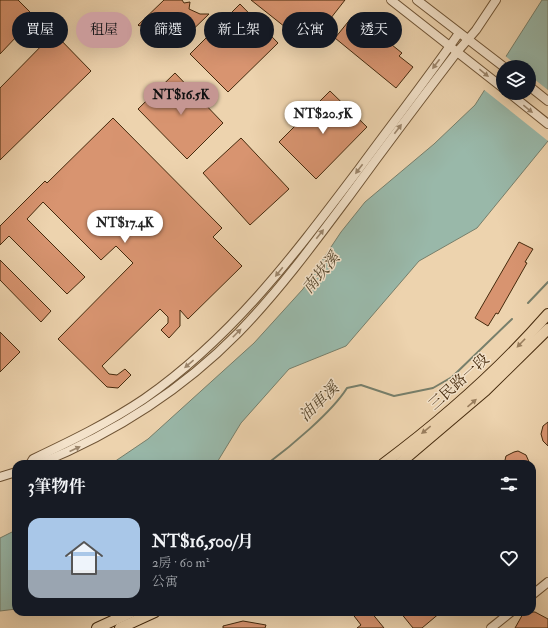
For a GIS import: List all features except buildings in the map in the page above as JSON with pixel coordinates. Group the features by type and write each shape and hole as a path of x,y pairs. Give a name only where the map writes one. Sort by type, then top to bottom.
{"main road":[{"name":"三民路一段","path":"388,460 450,411 495,370 548,314"},
{"name":"三民路一段","path":"404,460 486,391 548,329"},
{"path":"97,628 123,616"},
{"path":"120,628 146,616"}],"street":[{"path":"391,0 496,83"},
{"path":"417,0 496,61"},
{"path":"48,460 91,441 124,423 189,376 237,335 261,308 325,228 457,52 470,42 476,30 496,0"},
{"path":"32,460 109,420 143,400 186,366 239,319 316,227 459,33"},
{"path":"536,92 548,101"},
{"path":"518,100 548,124"},
{"path":"0,477 12,473"},
{"path":"536,592 548,582"},
{"path":"491,628 505,616"}],"water":[{"name":"南崁溪","path":"542,0 548,0 548,141 477,228 419,261 346,346 289,369 241,423 218,460 117,460 148,439 254,343 303,289 341,232 365,202 434,144 475,105 496,72 496,100 536,100 536,60 504,60"},
{"path":"12,532 12,610 0,611 0,538"}],"pier":[{"path":"504,55 510,60 501,60"},
{"path":"496,68 496,99 483,89"},
{"path":"536,81 548,90 548,141 497,100 536,100"}],"waterway":[{"name":"油車溪","path":"528,303 548,282"},
{"name":"油車溪","path":"272,460 321,418 347,388 361,385 394,396 433,388 452,377 512,319"}]}
